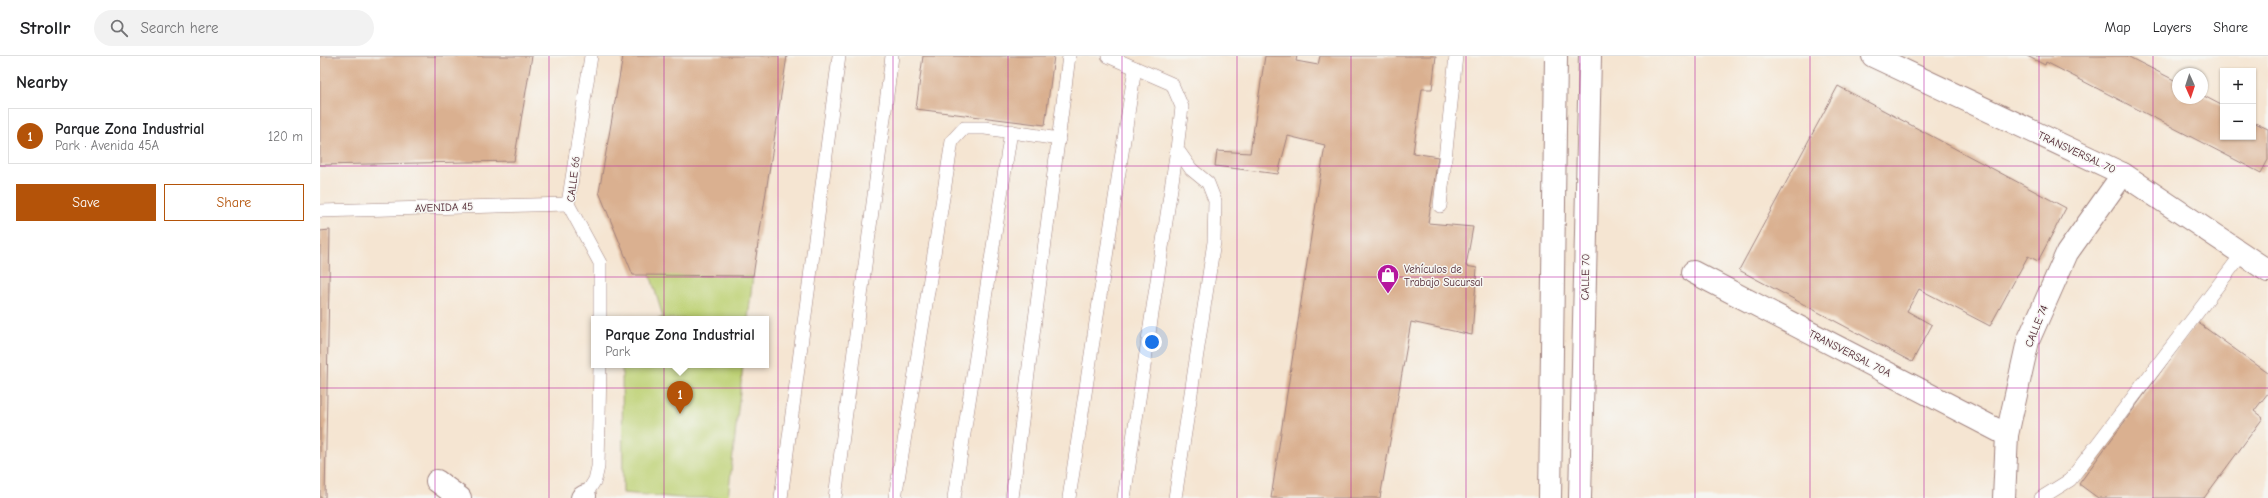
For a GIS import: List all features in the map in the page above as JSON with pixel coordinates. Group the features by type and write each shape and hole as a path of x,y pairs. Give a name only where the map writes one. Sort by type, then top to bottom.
{"street":[{"path":"1550,498 1556,56"},
{"name":"CALLE 70","path":"1580,498 1590,56"},
{"name":"TRANSVERSAL 70","path":"1873,56 2123,174 2268,271"},
{"name":"CALLE 74","path":"2004,498 2006,435 2028,341 2067,253 2123,174"},
{"name":"TRANSVERSAL 70A","path":"1693,272 2006,435"},
{"path":"437,481 460,498"}],"lane":[{"name":"CALLE 66","path":"591,56 568,204 600,264 600,316"},
{"path":"781,498 839,56"},
{"path":"835,498 892,56"},
{"path":"1012,498 1069,56"},
{"path":"1108,56 1172,84 1182,106 1177,148 1124,498"},
{"path":"1440,206 1456,56"},
{"path":"1069,498 1135,68"},
{"path":"895,498 952,141 964,128 1011,131 1059,139"},
{"path":"954,498 1011,131"},
{"path":"1175,498 1214,242 1215,201 1208,183 1191,169 1177,148"},
{"name":"AVENIDA 45","path":"320,210 568,204"},
{"path":"2041,498 2070,480 2242,254"},
{"path":"584,497 595,480 598,467 600,368"}],"green space":[{"path":"650,274 753,276 748,316 663,316"},
{"path":"622,368 743,368 728,498 681,498 623,493"}],"building":[{"path":"320,56 532,56 514,161 320,165"},
{"path":"623,56 787,56 753,276 633,275 599,192"},
{"path":"923,56 1054,56 1045,125 916,109"},
{"name":"Vehículos de Trabajo Sucursal","path":"1265,56 1297,56 1296,61 1318,65 1320,56 1436,56 1432,89 1422,89 1413,153 1438,157 1428,223 1473,227 1466,266 1477,268 1472,335 1411,322 1380,498 1271,498 1325,145 1288,136 1278,174 1215,166 1217,151 1250,153"},
{"path":"2027,56 2127,56 2172,79 2172,104 2208,104 2208,98 2220,104 2220,140 2256,140 2256,123 2268,129 2268,160 2261,173 2046,62 2045,65"},
{"path":"1838,86 2066,208 2038,261 2028,256 1990,326 1919,289 1907,311 1932,325 1912,362 1739,270"},
{"path":"330,230 325,498 320,498 320,231"},
{"path":"2197,322 2268,373 2268,393 2254,411 2263,418 2204,498 2098,498 2079,484"}],"place":[{"name":"Vehículos de Trabajo Sucursal","path":"1388,294"},
{"name":"Parque Zona Industrial","path":"680,414"}]}
